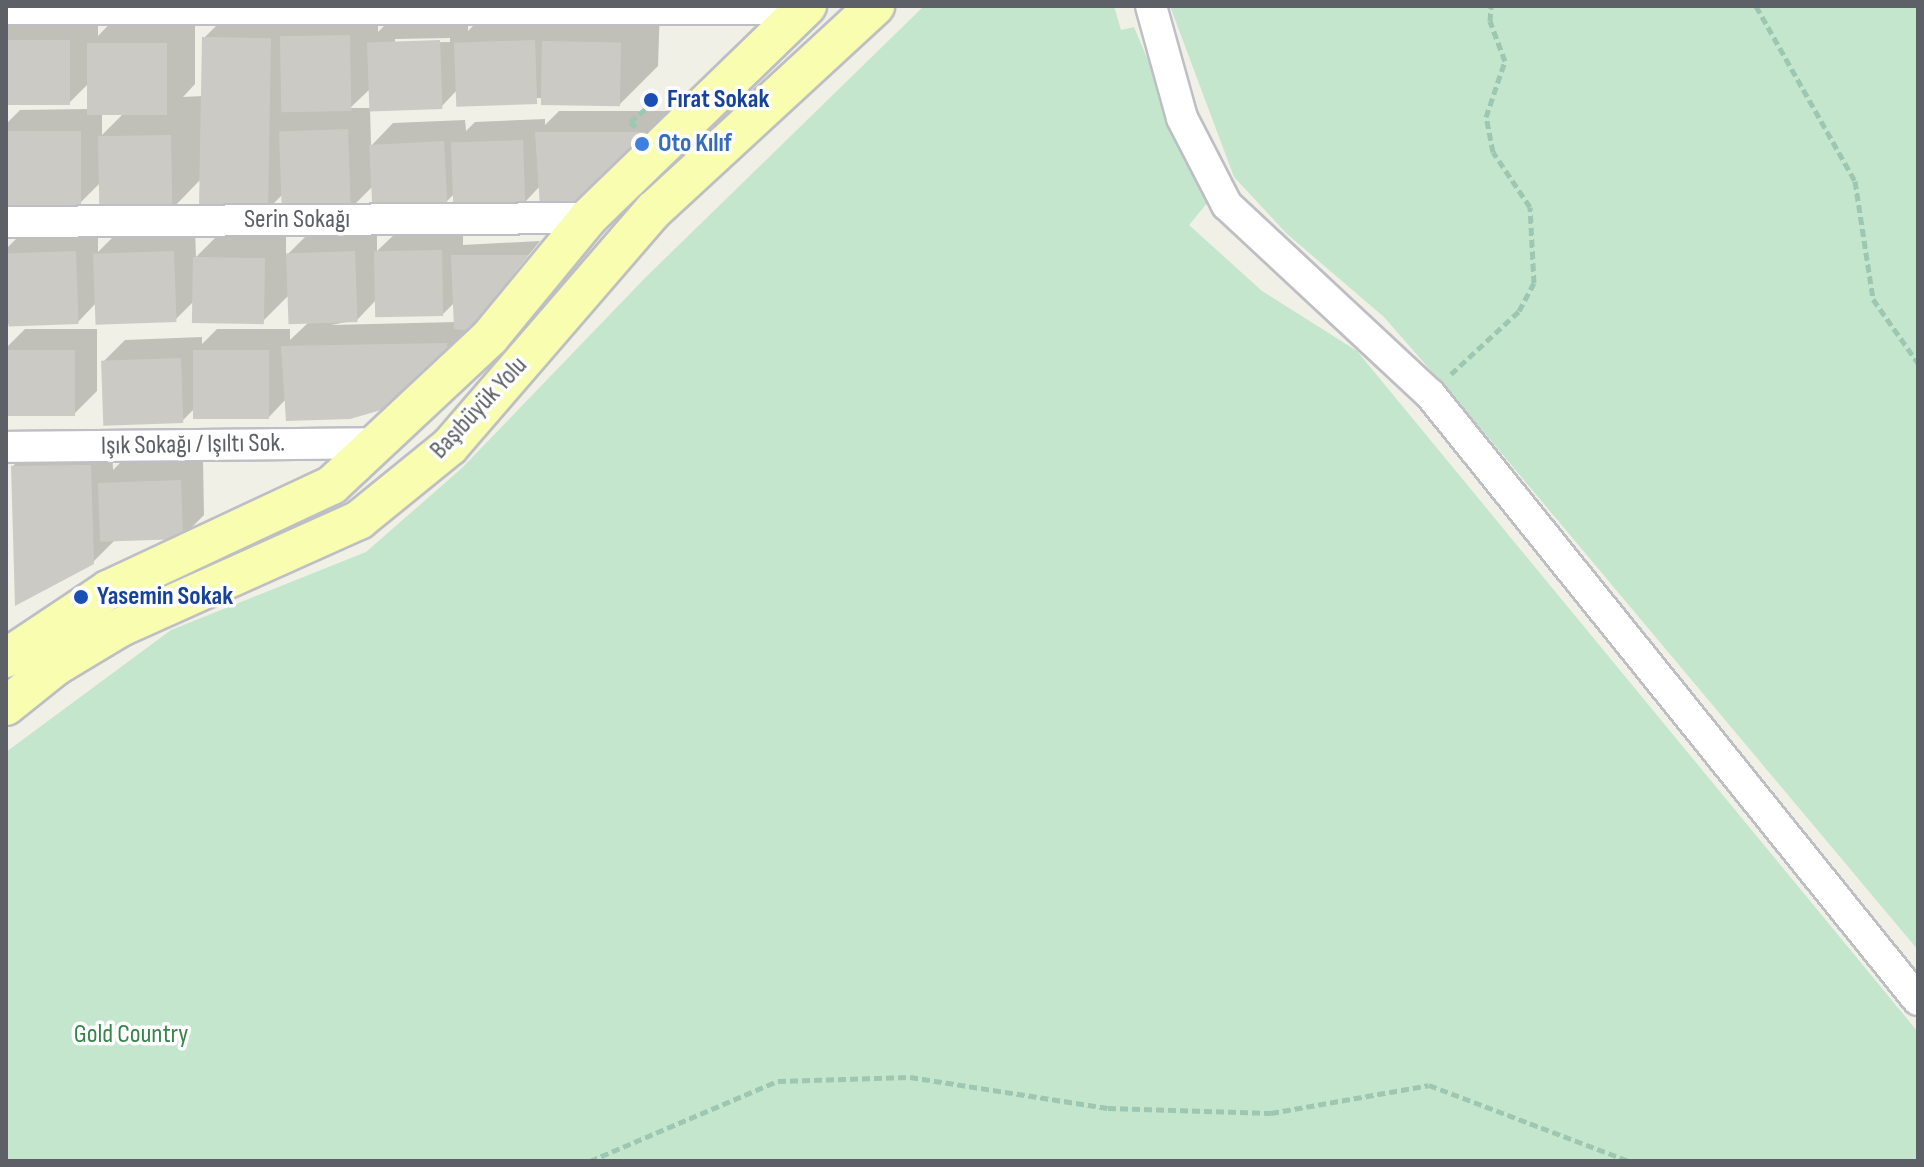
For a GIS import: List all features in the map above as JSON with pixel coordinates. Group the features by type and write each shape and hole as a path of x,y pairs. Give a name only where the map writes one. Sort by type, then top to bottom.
{"main road":[{"name":"Başıbüyük Yolu","path":"6,706 56,666 121,627 359,520 450,446 654,210 875,6"},
{"name":"Başıbüyük Yolu","path":"6,658 108,590 332,485 490,337 588,218 805,8"}],"street":[{"path":"1151,6 1182,118 1227,205 1430,394 1918,1000"},
{"path":"6,9 805,8"},
{"name":"Serin Sokağı","path":"6,222 588,218"},
{"name":"Işık Sokağı / Işıltı Sok.","path":"6,447 380,443"}],"path":[{"path":"1430,394 1519,311 1534,283 1530,207 1493,152 1486,117 1505,61 1490,21 1491,6"},
{"path":"1756,6 1855,181 1873,299 1918,363"},
{"path":"644,126 630,122 670,89"},
{"path":"590,1161 778,1081 910,1077 1108,1108 1271,1113 1429,1085 1629,1161"}],"green space":[{"name":"Gold Country","path":"924,6 1114,6 1121,30 1134,27 1208,202 1189,225 1262,291 1357,351 1918,1032 1918,1161 6,1161 6,752 171,630 366,552 462,468 646,277"},
{"path":"1170,6 1918,6 1918,950 1384,317 1287,234 1234,177"}],"building":[{"path":"350,35 351,111 281,112 280,36"},
{"path":"202,37 271,38 268,211 199,210"},
{"path":"6,40 70,40 70,105 6,105"},
{"path":"440,40 442,109 369,112 367,43"},
{"path":"535,40 537,104 456,107 454,43"},
{"path":"542,41 621,42 620,106 541,105"},
{"path":"87,43 167,43 167,115 87,115"},
{"path":"348,129 351,211 282,213 279,131"},
{"path":"6,131 81,131 81,205 6,205"},
{"path":"535,132 653,132 588,207 540,207"},
{"path":"171,135 172,212 99,213 98,136"},
{"path":"523,140 525,204 453,206 451,143"},
{"path":"444,141 447,204 372,208 369,145"},
{"path":"442,250 443,316 375,317 374,251"},
{"path":"76,251 79,324 9,326 6,253"},
{"path":"174,251 176,322 96,325 93,254"},
{"path":"355,251 357,322 289,324 286,253"},
{"path":"451,255 528,255 470,331 454,329"},
{"path":"193,257 265,258 264,324 192,323"},
{"path":"447,343 449,371 402,404 350,419 286,421 281,346"},
{"path":"6,350 75,350 75,416 6,416"},
{"path":"193,350 269,350 269,419 193,419"},
{"path":"181,358 183,423 103,426 101,361"},
{"path":"91,465 94,564 15,606 11,466"},
{"path":"181,480 183,539 100,542 98,483"}],"place":[{"name":"Fırat Sokak","path":"651,100"},
{"name":"Oto Kılıf","path":"642,144"},
{"name":"Yasemin Sokak","path":"81,597"}]}
